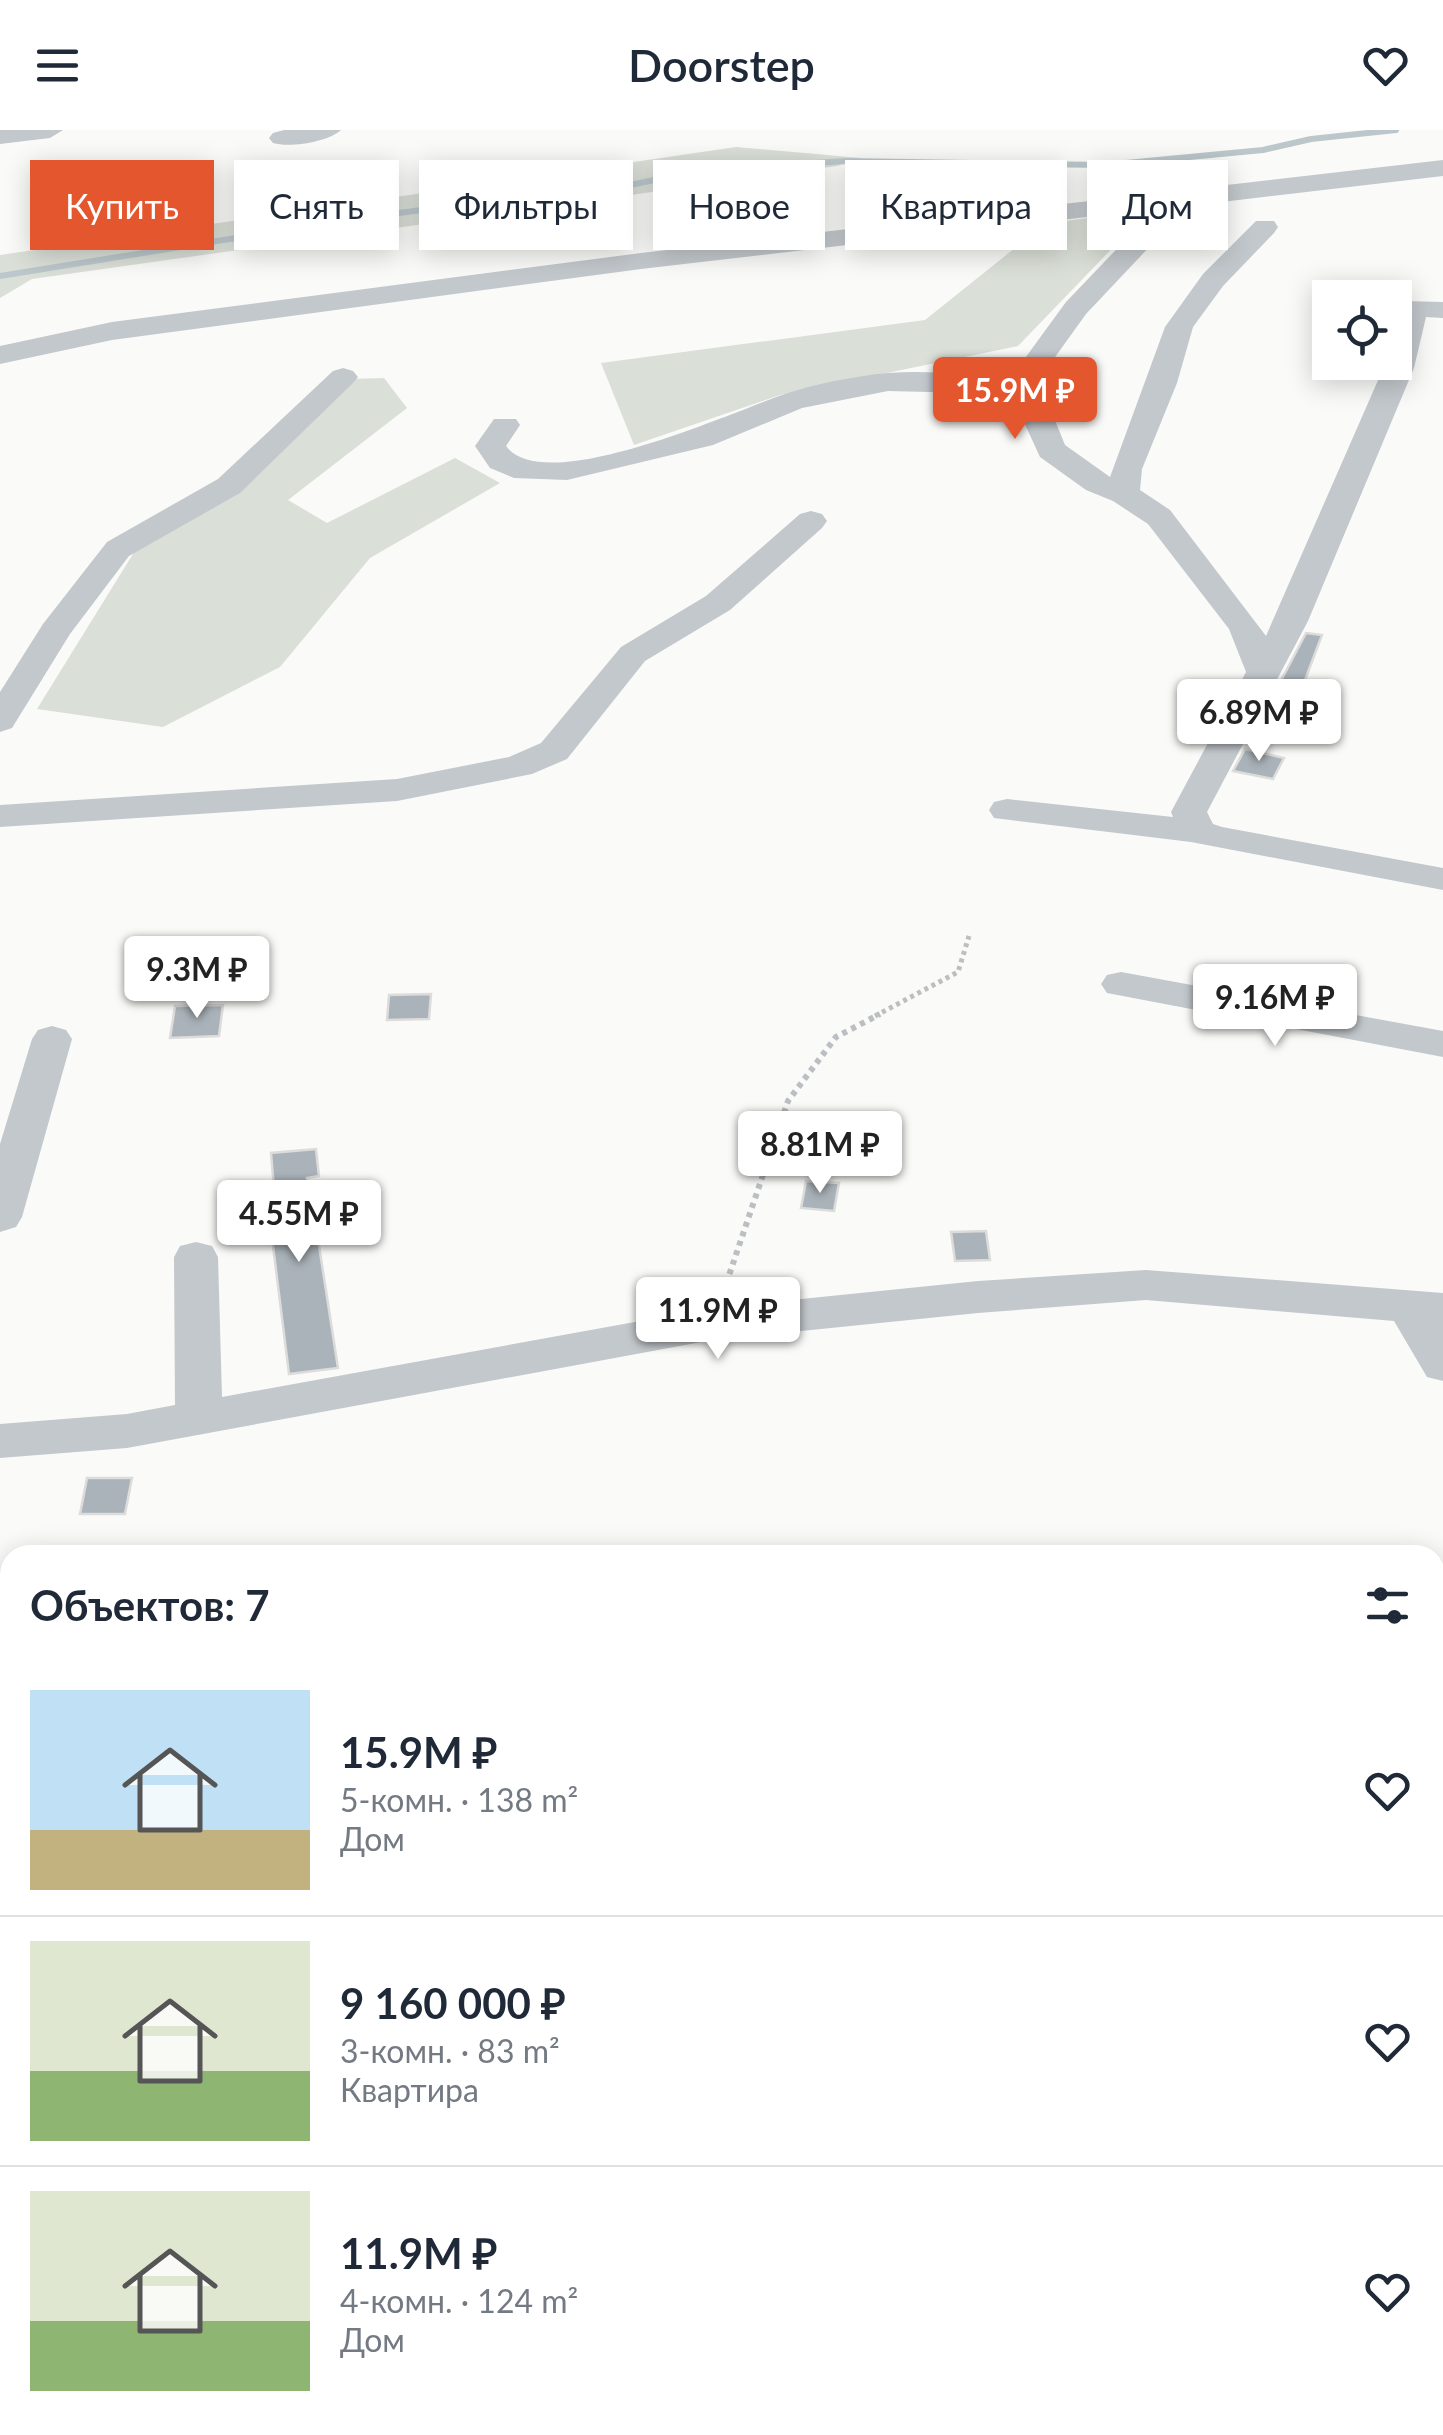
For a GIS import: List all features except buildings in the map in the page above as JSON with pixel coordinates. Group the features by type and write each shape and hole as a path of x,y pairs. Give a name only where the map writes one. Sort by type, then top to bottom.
{"street":[{"path":"0,136 50,130"},
{"path":"282,138 328,130"},
{"path":"1228,191 1443,168"},
{"path":"0,355 112,331 1087,207"},
{"path":"1124,494 1126,468 1162,384 1178,327 1213,280 1264,227"},
{"path":"1020,384 1076,308 1131,250"},
{"path":"1197,830 1189,812 1291,621 1399,368 1414,308 1443,310"},
{"path":"0,722 55,631 118,549 229,486 342,376"},
{"path":"505,425 490,446 501,461 525,472 567,471 702,439 794,401 888,382 1020,384"},
{"path":"1020,384 1033,403 1051,450 1097,483 1124,494 1160,517 1245,627 1263,671"},
{"path":"0,816 397,790 519,766 554,752 634,654 718,603 811,521"},
{"path":"1007,810 1197,830 1443,879"},
{"path":"1121,984 1443,1044"},
{"path":"0,1217 52,1039"},
{"path":"196,1257 199,1418"},
{"path":"0,1441 127,1431 712,1324 978,1297 1146,1286 1426,1308 1443,1365"}],"path":[{"path":"712,1324 788,1101 836,1036 958,972 969,936"}],"shaded area":[{"path":"736,147 861,158 825,168 825,160 653,160 653,192 633,195 633,162"},
{"path":"419,194 419,225 399,227 399,196"},
{"path":"1087,218 1087,250 1110,250 1018,346 780,395 634,445 601,363 925,320 1012,250 1067,250 1067,221"},
{"path":"234,221 234,250 239,250 32,279 0,298 0,255 34,250 214,250 214,224"},
{"path":"384,378 407,408 288,500 327,523 455,458 500,483 370,558 280,667 163,727 37,709 136,549 350,379"}],"waterway":[{"path":"0,276 348,220 597,186 625,186 699,171 844,161 1105,165 1263,150 1311,139 1396,130"}]}
